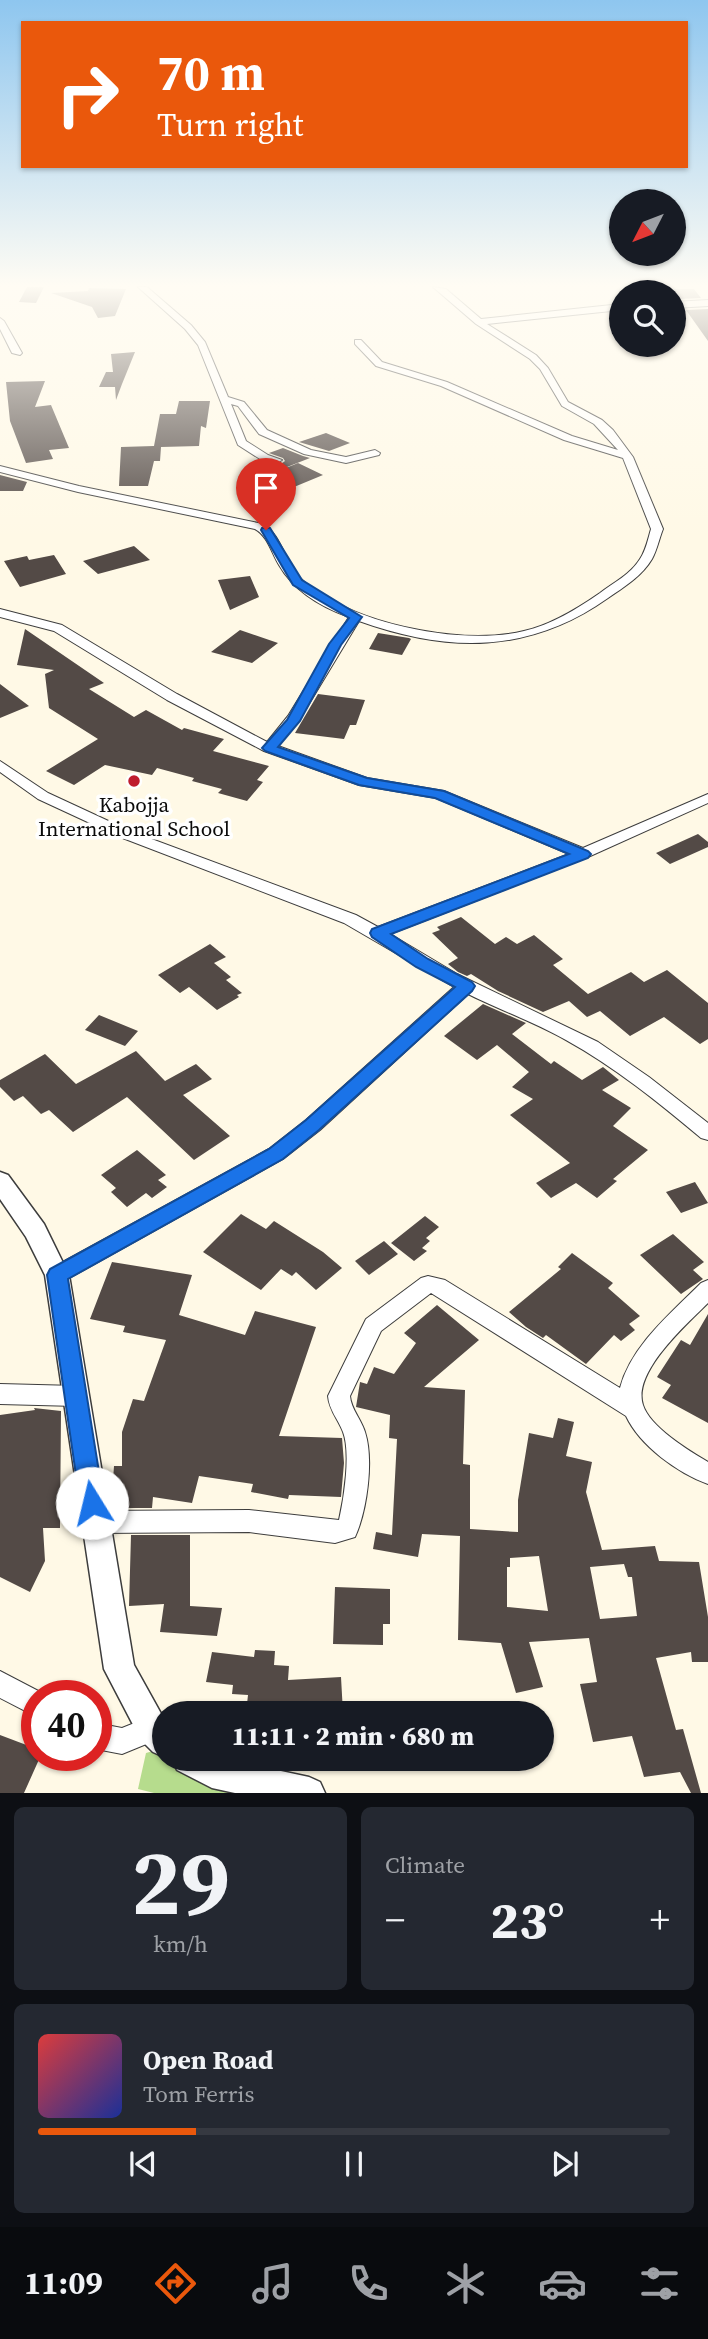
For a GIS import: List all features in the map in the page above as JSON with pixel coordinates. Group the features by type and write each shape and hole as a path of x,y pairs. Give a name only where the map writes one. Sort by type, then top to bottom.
{"street":[{"path":"211,371 245,447 277,460"},
{"path":"401,371 444,384 568,438 626,456"},
{"path":"0,469 78,489 156,500 245,522 266,530 297,583 356,617 422,634 492,639 525,635 589,606 629,579 646,559 657,528 633,466 626,456 599,423 564,403 546,371"},
{"path":"224,399 241,404 263,432 308,452 346,460 375,453"},
{"path":"0,613 58,628 172,697 270,748 364,782 439,794 583,854"},
{"path":"270,748 293,721 335,644 356,617"},
{"path":"0,765 43,796 125,834 350,919 378,933 422,963 597,1049 635,1074 708,1133"},
{"path":"378,933 583,854 708,798"},
{"path":"57,1275 276,1154 313,1125 466,986"},
{"path":"0,1181 35,1231 57,1275 119,1669 152,1725"},
{"path":"95,1522 249,1521 335,1532 347,1529 354,1503 355,1436 339,1406 339,1396 373,1325 428,1284 438,1286 634,1409"},
{"path":"708,1289 643,1362 632,1380 629,1392 634,1409 653,1435 708,1474"},
{"path":"0,1394 76,1396"},
{"path":"0,1684 21,1695"},
{"path":"112,1739 122,1741 152,1736"},
{"path":"210,1771 226,1785 309,1793"}],"green space":[{"path":"152,1751 152,1771 244,1771 245,1793 154,1793 138,1789 146,1753"}],"building":[{"path":"128,371 116,400 115,387 99,387 106,372"},
{"path":"45,381 35,407 51,405 69,448 49,450 53,459 26,463 10,421 6,382"},
{"path":"179,401 210,401 206,428 201,426 199,446 161,447 160,461 154,461 148,486 119,486 121,447 154,446 160,414 176,414"},
{"path":"326,433 350,443 329,451 299,442"},
{"path":"283,448 310,458 287,467 281,464 285,461 283,458 269,453"},
{"path":"298,463 323,475 294,487 269,475"},
{"path":"0,475 27,482 23,491 0,491"},
{"path":"134,546 150,560 98,574 83,561"},
{"path":"54,555 66,574 20,587 4,561 27,556 29,560"},
{"path":"250,576 259,597 230,610 218,580"},
{"path":"25,629 104,683 89,689 134,717 146,710 182,730 184,728 224,739 213,751 269,766 257,780 263,782 247,801 218,793 222,789 192,781 194,778 157,768 152,775 105,765 74,785 46,771 98,739 49,708 45,674 54,670 17,665"},
{"path":"240,630 278,643 252,663 211,652"},
{"path":"378,633 411,639 402,655 369,649"},
{"path":"0,684 29,706 0,718"},
{"path":"318,694 365,700 356,725 350,725 344,739 295,733"},
{"path":"698,834 708,842 708,847 670,864 656,853"},
{"path":"461,917 495,944 506,937 517,944 534,935 563,959 553,965 588,994 631,972 644,982 667,970 708,1003 708,1039 700,1044 664,1017 630,1036 600,1011 587,1017 569,1001 543,1012 498,991 471,974 467,976 458,972 448,964 458,958 432,933 440,930 437,927"},
{"path":"210,944 226,957 214,963 231,977 226,980 242,993 217,1010 189,987 180,993 158,975"},
{"path":"483,1004 526,1023 512,1034 551,1064 554,1061 582,1080 603,1067 619,1080 602,1090 631,1108 613,1126 648,1150 613,1179 617,1181 597,1198 576,1183 551,1198 536,1183 570,1163 510,1115 533,1099 512,1087 529,1072 497,1045 477,1060 444,1036"},
{"path":"99,1015 138,1031 125,1046 85,1030"},
{"path":"136,1051 165,1081 196,1064 212,1079 183,1095 230,1136 194,1160 127,1097 73,1132 49,1110 41,1114 23,1096 14,1101 0,1087 0,1080 45,1054 76,1084"},
{"path":"137,1150 166,1175 158,1180 167,1187 152,1198 146,1193 127,1207 111,1192 116,1188 101,1175"},
{"path":"695,1182 708,1203 681,1213 666,1192"},
{"path":"241,1214 266,1229 274,1221 323,1252 342,1268 316,1290 296,1272 292,1276 281,1269 261,1290 203,1252"},
{"path":"425,1216 439,1227 426,1238 430,1241 422,1248 427,1251 414,1261 391,1243"},
{"path":"673,1234 704,1262 693,1270 703,1279 681,1294 640,1255"},
{"path":"384,1241 398,1254 369,1275 355,1261"},
{"path":"572,1253 613,1283 608,1288 640,1316 629,1324 635,1330 621,1341 614,1335 586,1364 546,1335 543,1338 526,1327 509,1312 561,1269 558,1267"},
{"path":"112,1262 192,1275 179,1315 245,1335 255,1311 316,1327 279,1436 342,1438 344,1463 341,1497 289,1495 288,1499 251,1492 253,1484 199,1476 192,1503 153,1497 152,1508 111,1508 114,1466 122,1466 122,1432 133,1399 144,1401 166,1340 123,1332 125,1326 90,1319"},
{"path":"437,1305 479,1340 424,1387 465,1390 463,1464 470,1465 470,1529 518,1532 518,1500 529,1433 553,1438 558,1418 574,1422 566,1456 592,1462 586,1492 602,1550 655,1546 659,1561 699,1562 708,1617 708,1662 692,1662 691,1652 656,1658 676,1730 683,1729 701,1793 691,1793 680,1772 644,1777 632,1736 593,1742 580,1684 597,1682 589,1638 529,1642 543,1687 516,1693 501,1643 458,1640 460,1536 422,1534 418,1557 373,1549 376,1532 392,1535 397,1439 389,1438 390,1415 356,1407 360,1382 367,1384 374,1367 394,1374 416,1343 404,1333","holes":["539,1556 548,1611 507,1607 507,1567 510,1567 510,1558","624,1564 628,1577 632,1577 637,1616 600,1619 590,1567"]},
{"path":"708,1314 708,1423 662,1398 671,1385 657,1377 681,1340 690,1345"},
{"path":"34,1408 61,1411 60,1528 43,1528 45,1561 30,1592 0,1577 0,1415 35,1410"},
{"path":"131,1535 190,1535 190,1606 222,1608 217,1636 160,1632 164,1604 129,1606"},
{"path":"335,1587 390,1589 390,1624 383,1624 383,1645 333,1644"},
{"path":"255,1650 275,1651 274,1665 289,1666 288,1680 341,1677 342,1701 247,1701 248,1695 232,1694 233,1685 206,1682 212,1652 254,1657"},
{"path":"0,1735 21,1743 21,1771 34,1771 24,1793 0,1793"}],"place":[{"name":"Kabojja International School","path":"134,781"}],"route":[{"path":"92,1503 57,1275 276,1154 313,1125 466,986 422,963 378,933 501,888 583,854 439,794 364,782 270,748 293,721 335,644 356,617 297,583 266,530"}]}
